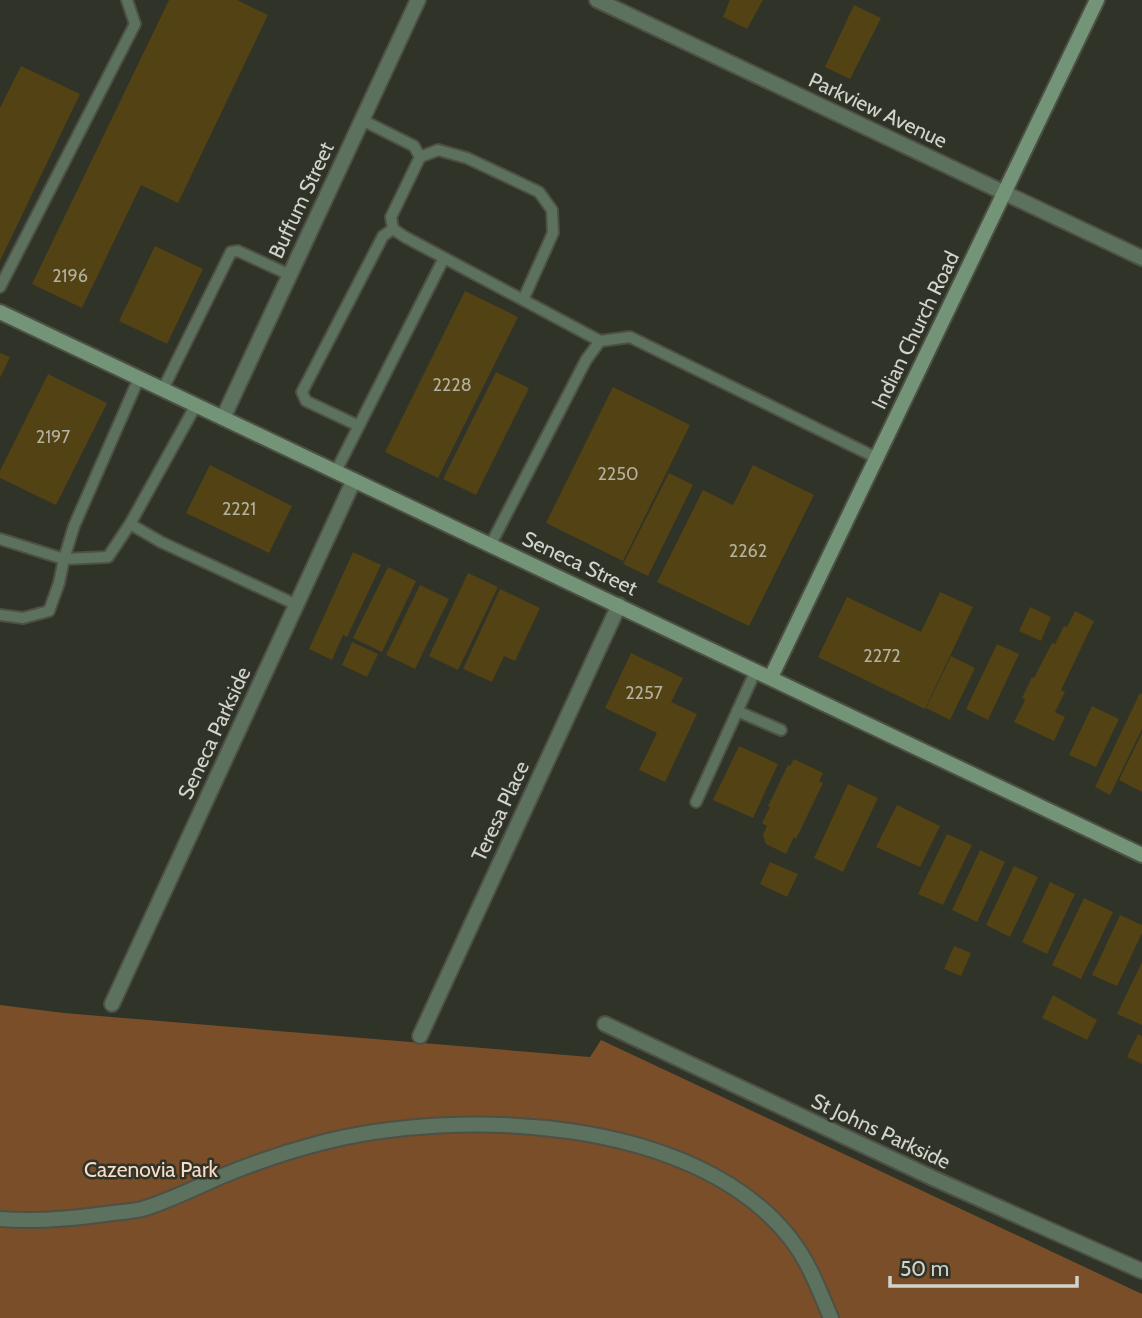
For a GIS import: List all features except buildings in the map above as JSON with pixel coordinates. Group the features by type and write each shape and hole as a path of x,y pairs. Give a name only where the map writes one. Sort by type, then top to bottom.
{"main road":[{"name":"Indian Church Road","path":"771,677 1097,0"},
{"name":"Seneca Street","path":"0,312 1142,855"}],"street":[{"name":"Buffum Street","path":"223,418 418,0"},
{"name":"Parkview Avenue","path":"597,0 1142,258"},
{"name":"Seneca Parkside","path":"112,1004 354,480"},
{"name":"Teresa Place","path":"420,1036 619,605"},
{"name":"St Johns Parkside","path":"605,1024 935,1179 1142,1271"},
{"path":"0,1219 32,1222 140,1209 180,1196 269,1158 323,1143 377,1133 477,1124 607,1136 649,1149 732,1185 764,1211 790,1238 811,1270 831,1318"}],"lane":[{"path":"0,287 135,24 128,0"},
{"path":"362,120 414,146 420,157"},
{"path":"523,300 553,233 552,210 539,192 467,158 438,150 420,157 391,217 393,229 405,237 444,258 600,341 630,337 877,458"},
{"path":"359,426 306,401 302,392 383,236 393,229"},
{"path":"163,389 231,252 238,251 289,275"},
{"path":"336,471 444,258"},
{"path":"491,544 586,360 600,341"},
{"path":"0,615 23,618 49,611 60,583 74,526 139,378"},
{"path":"0,539 64,559 108,557 130,524 196,405"},
{"path":"130,524 161,542 297,605"},
{"path":"696,802 755,670"},
{"path":"737,711 782,730"}],"green space":[{"name":"Cazenovia Park","path":"0,1005 64,1013 590,1057 601,1040 1142,1294 1142,1318 0,1318"}]}
